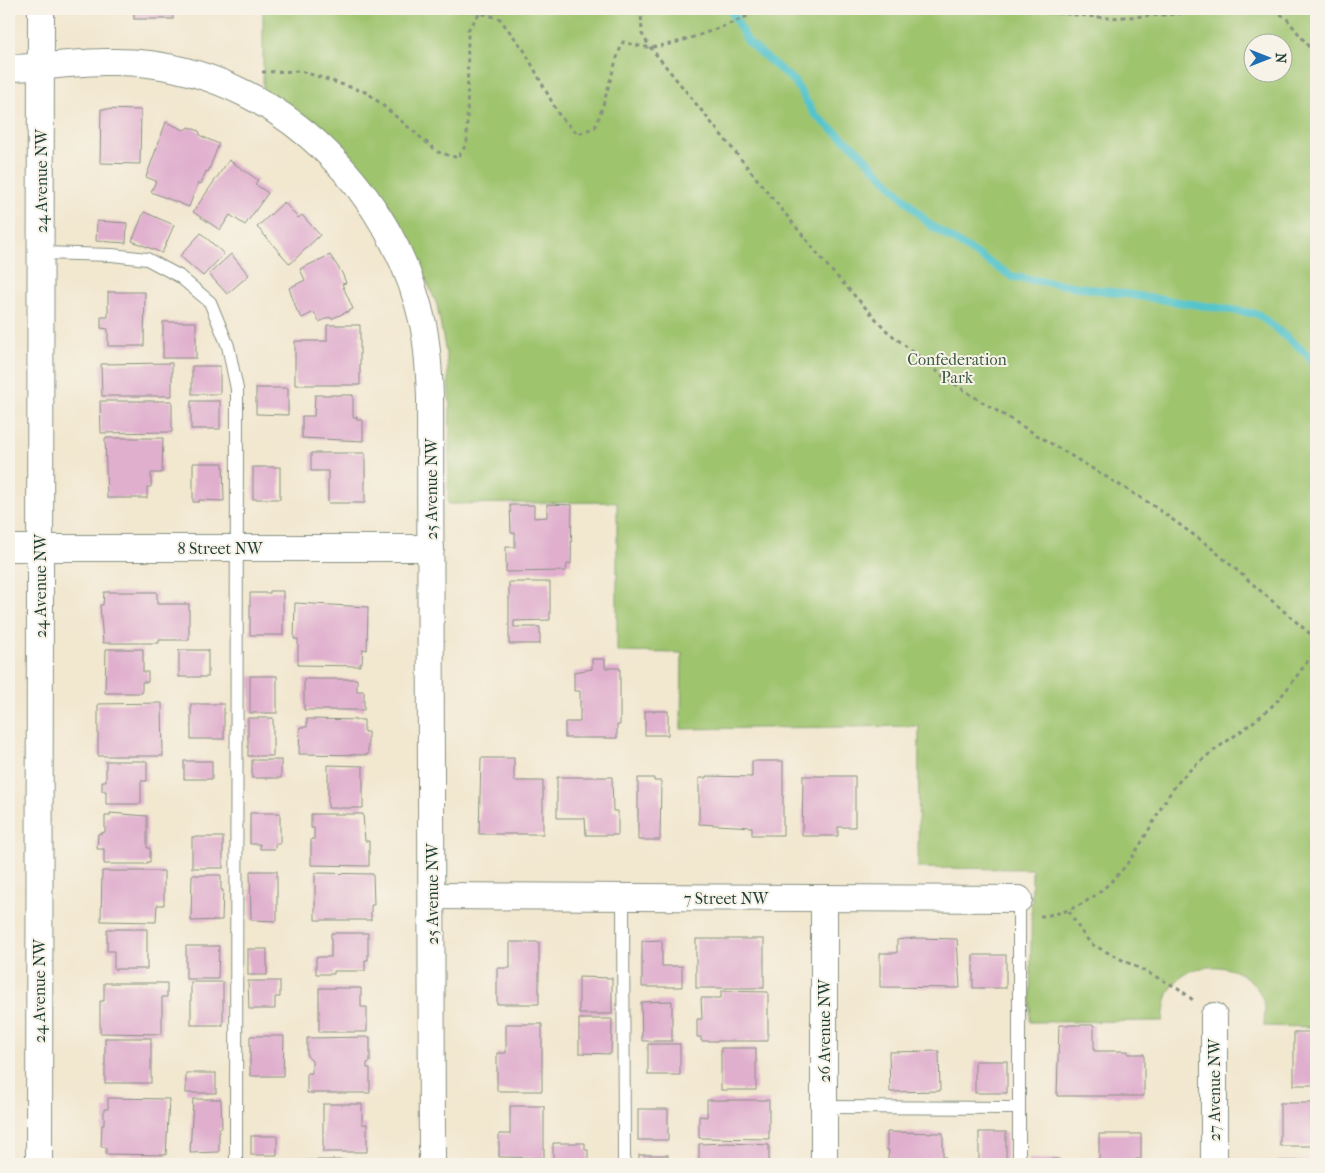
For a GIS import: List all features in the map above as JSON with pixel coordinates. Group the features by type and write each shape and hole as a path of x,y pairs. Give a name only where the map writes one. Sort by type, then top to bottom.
{"street":[{"name":"24 Avenue NW","path":"39,1164 41,9"},
{"name":"25 Avenue NW","path":"9,68 92,62 149,64 177,69 231,87 262,103 291,122 342,168 383,224 400,256 413,289 423,324 429,360 432,1164"},
{"name":"8 Street NW","path":"9,548 431,548"},
{"name":"7 Street NW","path":"432,896 824,898 1019,908"},
{"name":"26 Avenue NW","path":"824,898 824,1164"},
{"name":"27 Avenue NW","path":"1214,1016 1214,1164"}],"lane":[{"path":"41,253 112,255 147,259 179,276 210,302 228,346 237,389 236,1164"},
{"path":"623,898 624,1164"},
{"path":"1019,908 1019,1164"},
{"path":"824,1107 1019,1108"}],"path":[{"path":"641,9 642,34 650,47 830,269 887,331 944,377 978,400 1152,504 1208,546 1316,639"},
{"path":"1018,9 1107,18 1167,15 1225,9"},
{"path":"1274,9 1287,19 1313,52"},
{"path":"1313,9 1313,52 1316,68"},
{"path":"231,87 242,72 301,71 368,93 438,152 458,158 467,143 468,30 480,13 499,18 524,50 560,117 578,134 596,127 606,102 612,69 623,42 650,47 716,29 761,10"},
{"path":"1019,908 1069,911 1097,894 1114,879 1130,860 1169,794 1182,778 1277,701 1316,650"},
{"path":"1069,911 1091,944 1178,988 1214,1016"}],"green space":[{"name":"Confederation Park","path":"263,9 1316,9 1316,1027 1264,1026 1265,1005 1257,989 1247,978 1233,970 1219,967 1204,967 1189,972 1177,981 1168,994 1163,1021 1030,1022 1032,869 918,868 919,726 681,729 682,653 617,652 617,502 448,504 450,408 447,359 437,305 415,253 396,215 363,174 263,90"}],"building":[{"path":"134,9 173,9 173,19 134,19"},
{"path":"101,109 141,110 140,164 100,163"},
{"path":"166,122 184,130 189,127 199,131 201,136 219,144 208,172 206,171 201,184 198,183 189,207 151,192 156,181 146,177"},
{"path":"229,160 258,180 255,184 268,193 245,225 230,215 220,230 193,212"},
{"path":"284,202 298,218 302,215 320,235 290,264 257,227"},
{"path":"144,212 174,225 162,253 132,241"},
{"path":"97,221 127,223 126,243 96,241"},
{"path":"201,233 224,254 203,276 180,256"},
{"path":"231,254 249,275 227,294 209,274"},
{"path":"330,255 342,273 346,283 342,284 353,309 319,322 314,312 302,318 297,311 289,288 305,280 300,269"},
{"path":"108,292 145,292 144,346 108,346 108,329 101,328 101,317 108,317"},
{"path":"163,322 196,322 196,358 163,358"},
{"path":"327,325 360,325 360,385 295,385 295,341 327,341"},
{"path":"172,363 172,396 102,396 101,364"},
{"path":"192,366 220,366 220,394 192,394"},
{"path":"256,388 288,388 288,415 256,414"},
{"path":"315,395 353,395 353,417 357,417 357,420 363,420 363,441 302,438 302,416 314,416"},
{"path":"100,401 172,401 172,432 101,433"},
{"path":"191,401 220,401 220,429 191,429"},
{"path":"105,438 163,438 162,473 151,473 151,487 147,487 147,498 107,498"},
{"path":"311,453 365,453 365,503 328,503 328,471 311,471"},
{"path":"193,463 223,463 224,501 199,500 199,502 193,502"},
{"path":"253,467 280,467 280,499 253,499"},
{"path":"547,504 572,505 571,564 567,564 566,571 506,572 506,547 515,547 515,533 511,533 510,505 534,505 534,518 547,517"},
{"path":"509,582 550,582 550,620 514,621 514,627 540,627 540,644 509,644"},
{"path":"270,591 283,591 283,635 250,635 250,593 270,593"},
{"path":"104,592 157,592 157,604 189,604 189,640 159,640 159,643 103,643 100,605 103,605"},
{"path":"295,603 368,607 367,650 363,649 360,666 298,665 298,639 294,639"},
{"path":"106,649 143,649 143,672 148,672 148,682 142,682 142,693 105,693"},
{"path":"179,650 208,650 208,677 179,677"},
{"path":"592,659 605,659 605,668 620,668 620,725 617,725 617,738 565,738 565,722 580,722 580,691 574,691 574,672 592,669"},
{"path":"250,676 277,676 277,713 250,713"},
{"path":"304,679 357,679 357,691 364,691 364,710 304,710"},
{"path":"162,703 163,756 98,756 98,704"},
{"path":"191,704 224,704 224,739 191,739"},
{"path":"645,711 668,711 668,735 645,735"},
{"path":"248,718 273,718 273,756 248,756"},
{"path":"307,719 364,720 364,732 368,732 368,755 299,754 300,727 307,727"},
{"path":"481,758 514,758 514,781 543,781 543,834 479,834"},
{"path":"252,760 281,760 281,778 252,778"},
{"path":"106,761 147,761 147,781 141,781 141,804 106,804 106,791 102,791 102,781 106,781"},
{"path":"184,761 212,761 212,779 184,779"},
{"path":"752,761 783,761 783,835 752,835 752,827 699,824 699,778 706,778 706,776 752,777"},
{"path":"328,765 363,766 363,808 328,808"},
{"path":"803,776 855,776 855,827 838,827 838,836 802,836"},
{"path":"557,777 612,777 613,811 618,811 618,835 586,835 585,818 557,818"},
{"path":"638,778 654,778 654,781 661,781 660,840 638,840"},
{"path":"110,813 147,816 147,848 150,848 150,862 147,862 147,864 104,864 104,849 97,849 98,834 105,832 105,816 110,816"},
{"path":"250,813 280,813 280,844 275,844 275,849 260,849 260,844 250,844"},
{"path":"311,814 363,814 365,841 369,841 369,866 311,865 311,839 314,839 314,828 311,828"},
{"path":"192,837 223,837 223,868 192,868"},
{"path":"102,871 164,871 164,905 157,905 156,922 101,921"},
{"path":"250,871 277,871 277,921 251,920"},
{"path":"315,873 373,874 374,905 371,905 371,920 315,920"},
{"path":"192,875 221,875 221,890 223,890 222,920 191,921"},
{"path":"107,929 147,929 147,969 114,969 114,951 107,951"},
{"path":"331,933 368,933 368,960 365,960 365,971 334,971 334,974 316,974 316,957 331,957"},
{"path":"914,938 957,939 960,988 880,987 880,953 897,953 897,940"},
{"path":"696,939 764,939 764,988 696,988"},
{"path":"662,940 662,966 682,966 682,987 642,987 642,941"},
{"path":"510,942 539,942 539,1004 497,1004 497,968 510,968"},
{"path":"186,946 219,946 218,979 186,979"},
{"path":"248,949 267,949 267,975 248,975"},
{"path":"973,955 1006,955 1006,988 973,988"},
{"path":"579,977 612,978 612,1014 579,1014"},
{"path":"248,981 280,981 280,997 275,997 275,1009 249,1009"},
{"path":"191,982 223,982 223,1025 191,1025"},
{"path":"104,983 167,983 167,997 162,997 162,1034 100,1033 100,1001 104,1001"},
{"path":"319,988 361,988 361,1007 367,1007 367,1032 319,1032"},
{"path":"721,991 768,992 768,1041 701,1041 701,1037 697,1037 697,1019 702,1019 701,998 721,998"},
{"path":"672,1001 672,1041 642,1041 641,1002"},
{"path":"579,1019 612,1019 611,1054 579,1053"},
{"path":"506,1024 542,1024 542,1091 497,1091 497,1053 506,1053"},
{"path":"1059,1025 1094,1025 1094,1051 1128,1051 1128,1054 1144,1054 1144,1096 1057,1096"},
{"path":"1294,1032 1316,1032 1316,1085 1294,1085"},
{"path":"250,1036 284,1036 283,1076 250,1076"},
{"path":"370,1037 370,1062 367,1063 367,1068 370,1068 370,1093 307,1093 307,1073 312,1073 312,1061 307,1056 307,1038"},
{"path":"105,1038 151,1038 151,1083 105,1083"},
{"path":"648,1044 680,1044 680,1075 648,1075"},
{"path":"721,1048 756,1048 756,1090 721,1090"},
{"path":"939,1051 940,1091 890,1092 889,1052"},
{"path":"975,1061 1007,1061 1007,1093 975,1093"},
{"path":"186,1073 216,1073 216,1093 186,1093"},
{"path":"108,1098 169,1099 166,1155 106,1154 106,1147 101,1147 104,1109 108,1109"},
{"path":"193,1099 221,1099 222,1128 219,1128 219,1152 190,1153"},
{"path":"707,1100 769,1100 769,1139 699,1138 699,1116 707,1117"},
{"path":"1280,1103 1316,1103 1316,1146 1280,1146"},
{"path":"323,1104 362,1104 362,1124 367,1124 367,1152 323,1152"},
{"path":"510,1106 544,1106 544,1158 499,1157 499,1134 510,1134"},
{"path":"638,1109 668,1109 668,1140 638,1140"},
{"path":"887,1132 943,1133 943,1157 946,1157 946,1164 887,1164 889,1150 887,1150"},
{"path":"979,1132 1006,1132 1006,1164 979,1164"},
{"path":"1099,1134 1141,1134 1141,1159 1136,1159 1136,1164 1099,1164"},
{"path":"251,1136 277,1136 277,1155 251,1155"},
{"path":"553,1143 585,1143 585,1150 588,1150 588,1164 553,1164"},
{"path":"699,1144 769,1145 769,1164 699,1164"},
{"path":"639,1155 668,1155 668,1164 639,1164"},
{"path":"1029,1159 1059,1159 1059,1164 1029,1164"},
{"path":"306,1160 367,1160 367,1164 306,1164"},
{"path":"1279,1161 1316,1161 1316,1164 1279,1164"}],"waterway":[{"path":"730,9 748,42 794,81 815,115 855,148 930,225 1013,277 1258,314 1307,354 1316,369"}]}
